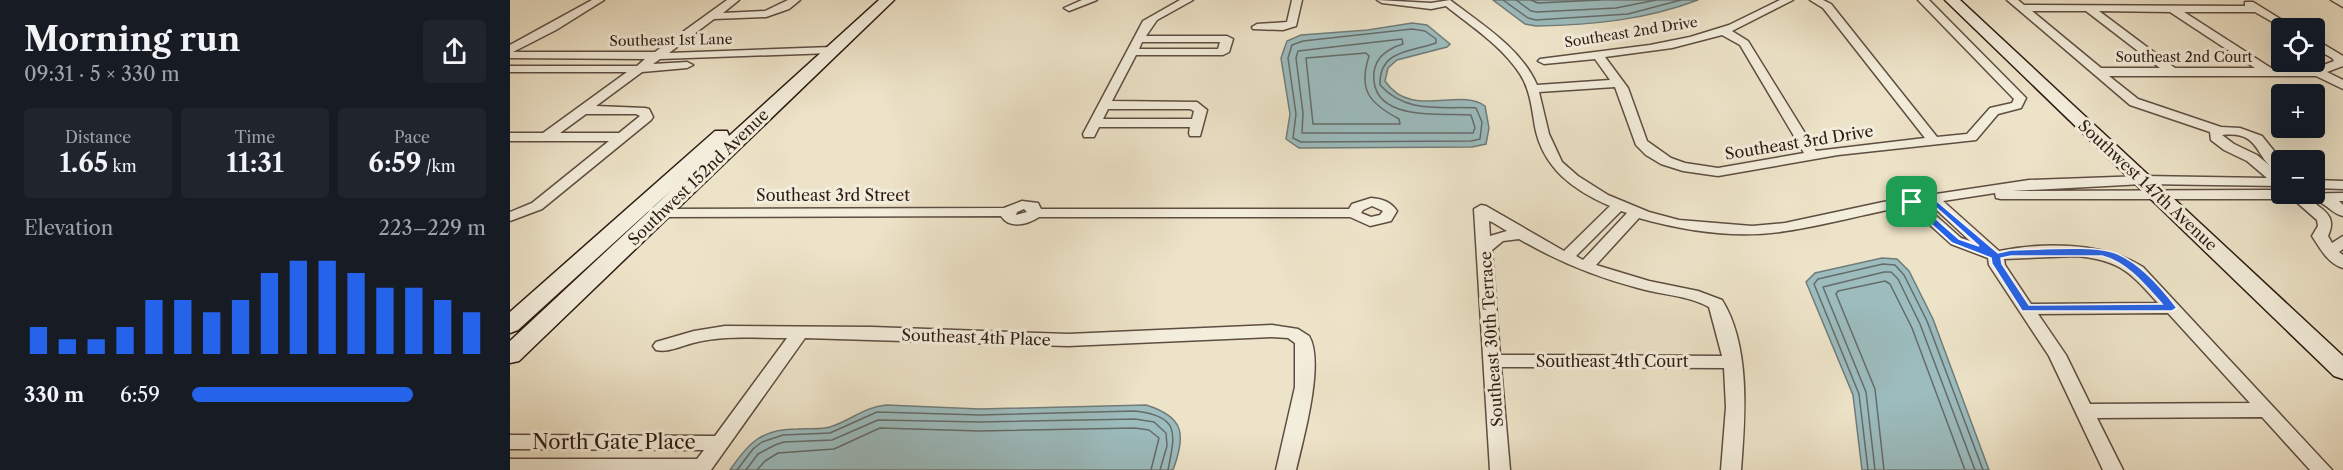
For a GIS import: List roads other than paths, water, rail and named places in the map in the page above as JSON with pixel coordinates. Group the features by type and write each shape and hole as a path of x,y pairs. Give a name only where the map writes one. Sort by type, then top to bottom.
{"street":[{"path":"510,49 552,28 599,0"},
{"path":"546,137 734,0"},
{"path":"712,16 757,16 776,13 795,0"},
{"name":"Southwest 152nd Avenue","path":"510,355 659,213 870,0"},
{"name":"Southwest 152nd Avenue","path":"510,325 818,55 887,0"},
{"path":"1069,8 1092,0"},
{"path":"1104,105 1193,105 1201,110 1196,128 1092,128 1104,105 1139,39 1153,18 1188,0"},
{"path":"1257,27 1283,27 1292,24 1297,0"},
{"path":"1382,0 1431,6 1446,2 1499,43 1514,58 1531,86 1543,134 1556,164 1573,179 1603,198 1636,212 1679,224 1752,230 1785,227 1883,206 1973,194 2043,196 2271,181"},
{"name":"Southeast 2nd Drive","path":"1544,61 1684,41 1722,31 1788,0"},
{"path":"1815,0 1827,6 1933,140"},
{"name":"Southeast 3rd Drive","path":"1597,54 1629,101 1641,142 1651,152 1666,161 1683,167 1719,172 1812,155 1971,137 1994,111 2017,105 2020,98 1923,0"},
{"name":"Southwest 147th Avenue","path":"1952,0 2343,370"},
{"path":"2243,0 2273,18"},
{"path":"2336,0 2343,4"},
{"path":"2017,4 2088,8 2257,9"},
{"path":"2017,4 2134,102 2219,131 2233,131 2254,137 2263,143 2271,161"},
{"path":"2088,8 2172,72"},
{"path":"2173,9 2268,72"},
{"path":"1722,31 1739,38 1744,43 1812,155"},
{"path":"1132,52 1223,52 1227,39 1139,39"},
{"name":"Southeast 2nd Court","path":"2325,49 2337,56 2340,63 2325,69"},
{"name":"Southeast 1st Lane","path":"510,55 818,55"},
{"name":"Southeast 1st Lane","path":"510,69 639,69 818,55"},
{"path":"682,66 693,56"},
{"name":"Southeast 2nd Court","path":"2097,72 2268,72"},
{"path":"2318,72 2343,85"},
{"path":"1531,86 1615,79"},
{"path":"516,215 537,206 647,117 645,112 636,110 582,110"},
{"path":"2219,131 2216,137 2229,147 2252,158 2271,172"},
{"path":"510,137 624,137"},
{"path":"2229,147 2266,150"},
{"path":"2325,188 2343,185"},
{"path":"2150,187 2271,194"},
{"path":"2265,194 2271,189"},
{"path":"2325,191 2343,197"},
{"path":"2325,194 2343,212"},
{"path":"1932,199 1996,256 1997,264 2057,356 2113,470"},
{"path":"1912,202 1956,241 1996,256 2011,253 2102,253 2126,262 2172,308 2322,470"},
{"path":"2310,204 2324,219 2325,226 2320,236 2330,252 2343,263"},
{"path":"1566,257 1619,205"},
{"name":"Southeast 30th Terrace","path":"1500,470 1481,209 1521,234"},
{"name":"Southeast 3rd Street","path":"659,213 1008,212 1008,217 1014,220 1024,219 1035,213 1354,213"},
{"path":"1587,266 1636,212"},
{"path":"1484,250 1486,245 1499,237 1521,234 1536,244 1587,266 1650,286 1706,298 1716,304 1732,362 1737,399 1731,470"},
{"path":"2330,252 2343,241"},
{"path":"2026,309 2172,308"},
{"name":"Southeast 4th Place","path":"662,346 694,337 725,332 801,332 1036,340 1116,339 1262,331 1292,333 1303,340 1305,365 1286,470"},
{"path":"701,468 801,332"},
{"name":"Southeast 4th Court","path":"1492,361 1732,362"},
{"path":"2084,411 2266,410"},
{"name":"North Gate Place","path":"510,442 718,443"},
{"path":"533,467 555,442"},
{"name":"North Gate Place","path":"510,467 701,468"}],"water":[{"path":"1493,0 1698,0 1638,17 1536,26 1525,24"},
{"path":"1412,23 1427,25 1450,44 1447,47 1397,60 1388,68 1385,81 1396,92 1408,99 1474,101 1485,106 1489,128 1486,144 1472,147 1299,148 1286,139 1290,114 1281,58 1287,41 1301,35 1368,30"},
{"path":"1882,258 1897,259 1909,271 1933,319 1989,470 1862,470 1853,395 1806,282 1815,273"},
{"path":"886,405 980,409 1146,405 1168,415 1175,422 1179,429 1180,447 1173,470 730,470 750,445 774,431 830,427 871,408"}]}
